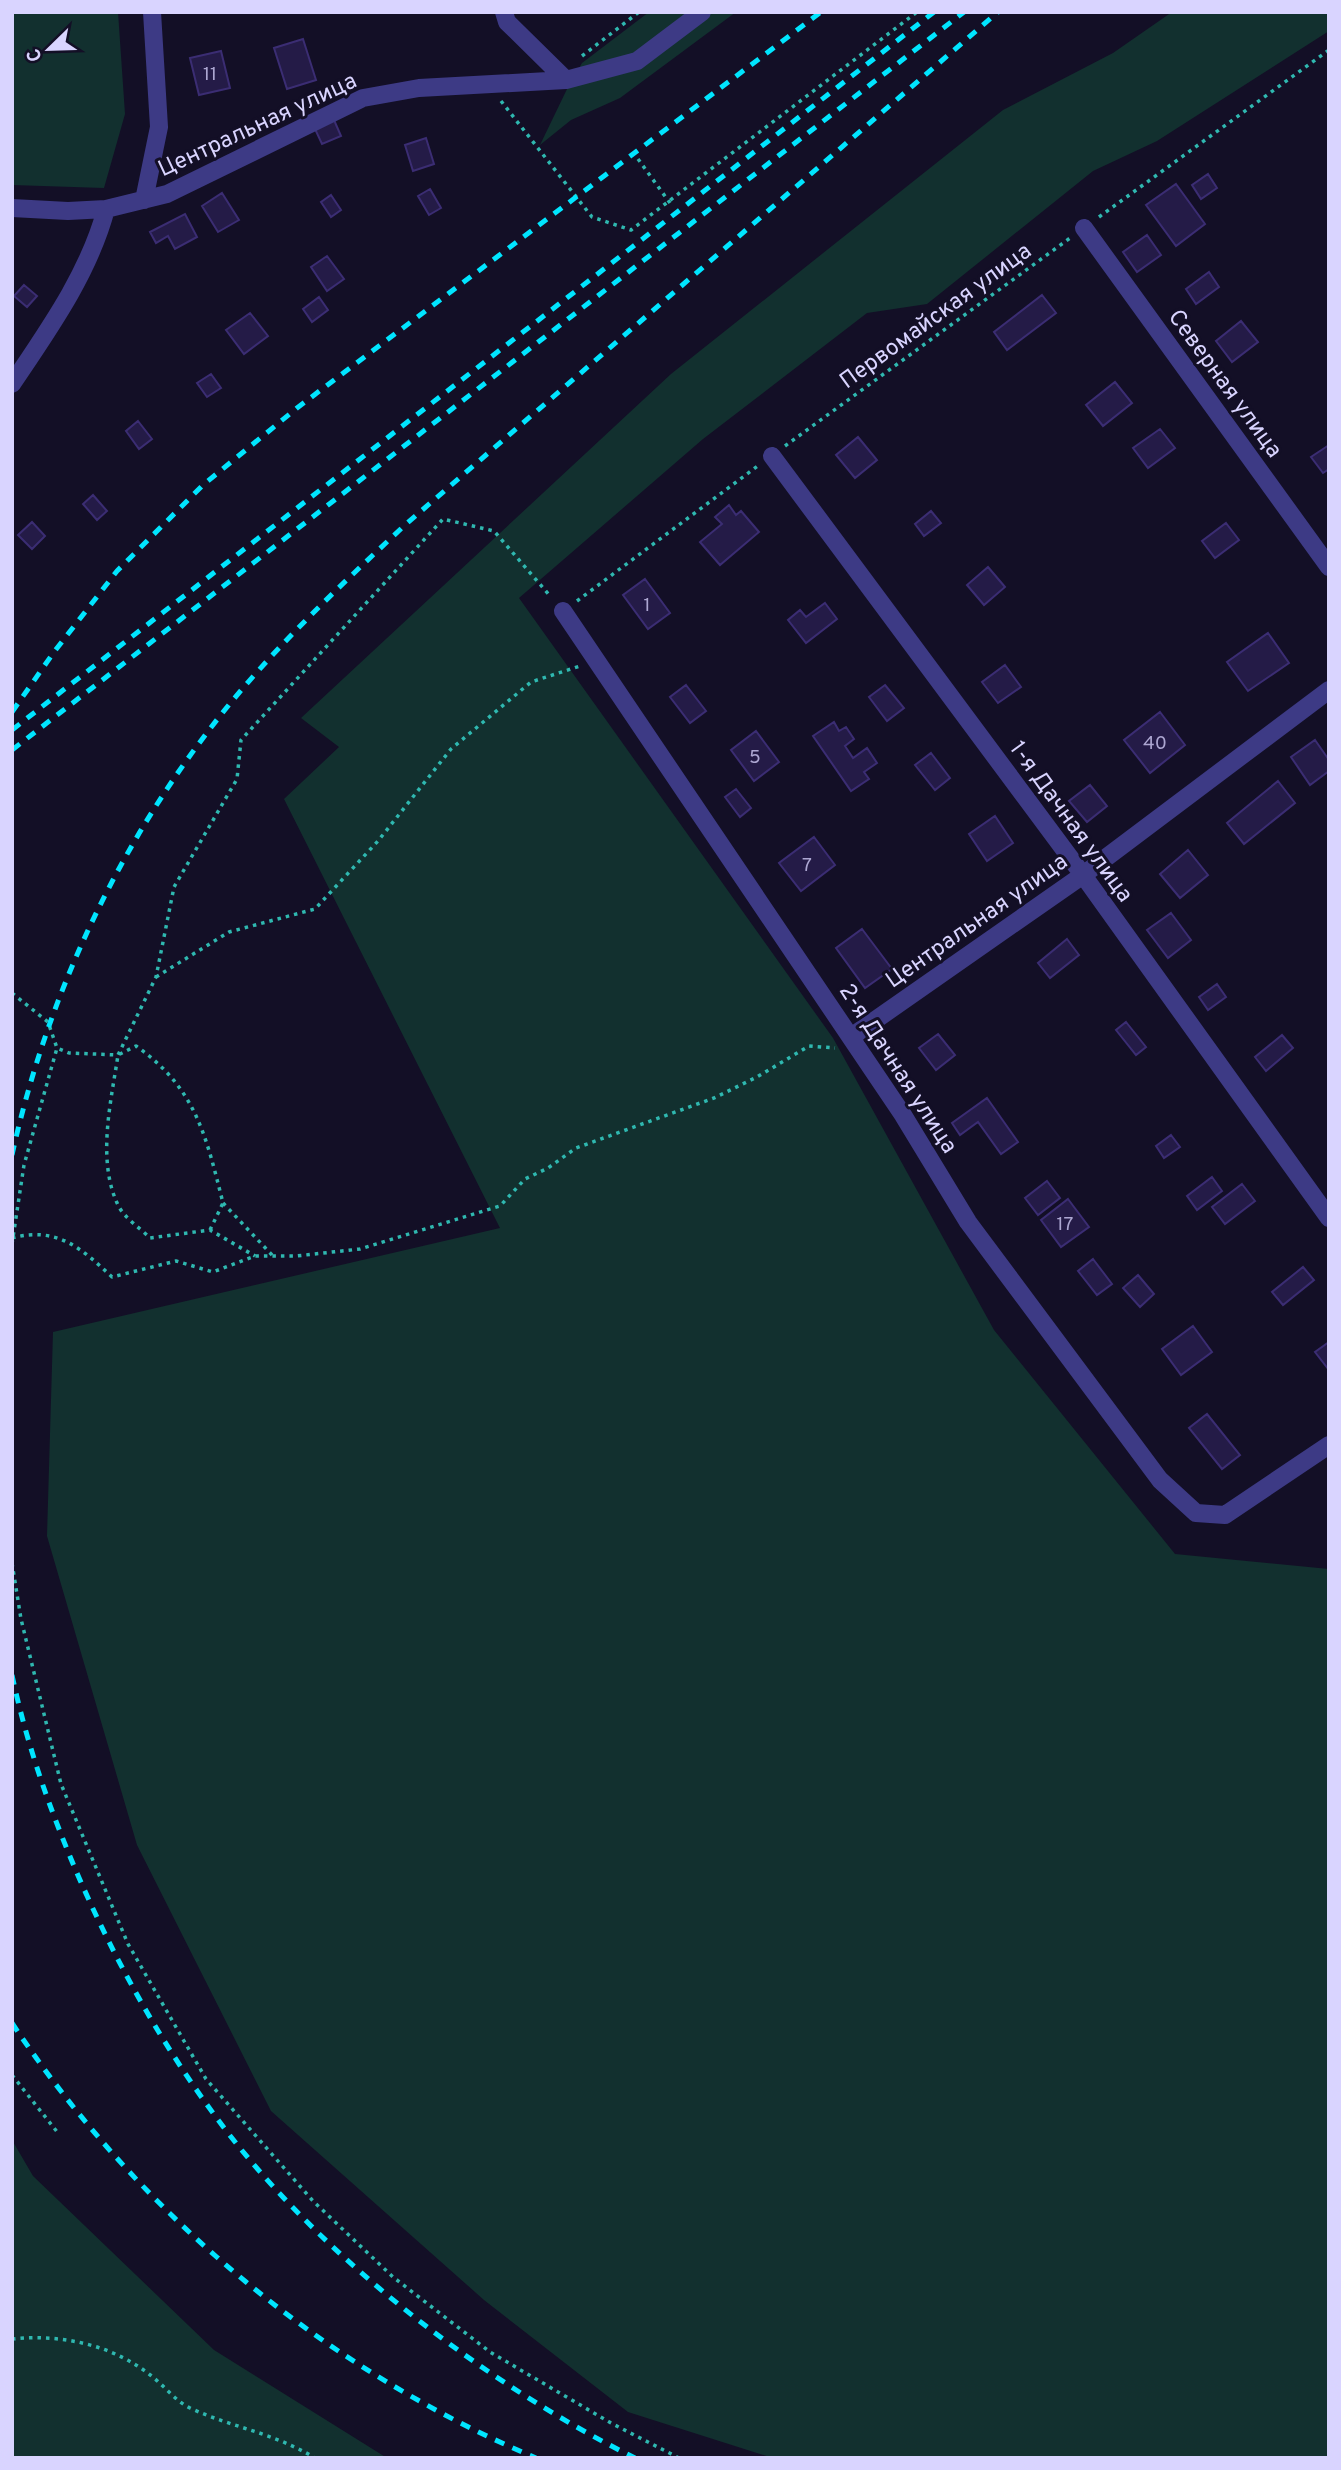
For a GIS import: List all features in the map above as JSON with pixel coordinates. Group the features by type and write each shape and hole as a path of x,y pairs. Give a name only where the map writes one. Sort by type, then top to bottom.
{"street":[{"path":"144,200 159,127 152,12"},
{"path":"504,12 507,22 566,80"},
{"name":"Центральная улица","path":"12,208 68,211 106,209 144,200 190,183 323,115 363,98 419,88 566,80 637,61 702,12"},
{"path":"12,384 56,320 97,242 106,209"},
{"name":"Северная улица","path":"1084,228 1329,567"},
{"name":"1-я Дачная улица","path":"772,456 1083,875 1329,1218"},
{"name":"2-я Дачная улица","path":"563,611 851,1037 968,1222 1160,1480 1196,1513 1225,1515 1329,1445"},
{"name":"Центральная улица","path":"851,1037 1083,875 1329,690"}],"path":[{"path":"566,80 576,60 639,12"},
{"path":"487,83 592,216 631,230 670,203 917,12"},
{"name":"Первомайская улица","path":"563,611 1329,50"},
{"path":"638,159 670,203"},
{"path":"255,1256 210,1230 150,1238 120,1208 108,1171 108,1118 118,1055 156,977 174,887 237,779 241,740 443,519 494,531 563,611"},
{"path":"156,977 229,932 315,909 378,841 451,749 531,682 595,661"},
{"path":"12,993 48,1022 57,1048 23,1165 12,1244"},
{"path":"13,1238 24,1235 56,1237 78,1245 112,1277 176,1261 213,1272 255,1256 360,1249 500,1206 525,1179 548,1168 576,1148 713,1098 757,1077 808,1046 836,1048 851,1037"},
{"path":"57,1048 69,1053 118,1055 136,1045 158,1061 190,1100 210,1150 223,1203 272,1256"},
{"path":"210,1230 223,1203"},
{"path":"12,1563 20,1619 61,1784 128,1944 206,2079 313,2201 393,2277 490,2352 611,2423 679,2458"},
{"path":"12,2075 58,2133"},
{"path":"12,2339 47,2335 99,2346 148,2372 188,2407 285,2440 315,2458"}],"green space":[{"path":"12,12 118,12 125,114 104,188 12,185"},
{"path":"649,12 691,12 635,55 578,70 582,63"},
{"path":"711,12 736,12 620,98 571,120 540,145 568,87 638,67"},
{"path":"1172,12 1329,12 1329,31 1157,141 1093,171 927,304 867,313 703,439 519,598 833,1038 994,1330 1175,1554 1329,1569 1329,2458 773,2458 628,2412 484,2300 271,2111 137,1845 47,1536 53,1332 500,1228 284,799 339,747 301,718 671,374 1003,110 1113,53"},
{"path":"12,2140 33,2176 214,2350 387,2458 12,2458"}],"building":[{"path":"303,39 316,80 287,89 274,48"},
{"path":"221,51 230,88 199,95 190,58"},
{"path":"334,120 341,136 322,144 315,129"},
{"path":"426,138 434,164 413,171 405,145"},
{"path":"1208,174 1217,188 1201,199 1192,185"},
{"path":"1176,184 1205,224 1176,246 1146,205"},
{"path":"430,189 441,208 429,215 418,196"},
{"path":"222,193 239,220 218,232 202,206"},
{"path":"331,195 341,210 331,217 321,202"},
{"path":"185,214 197,237 175,249 168,236 156,243 150,232"},
{"path":"1147,235 1161,255 1137,272 1123,252"},
{"path":"327,256 344,279 327,291 311,267"},
{"path":"1209,272 1219,287 1196,304 1186,289"},
{"path":"24,285 37,296 27,307 14,296"},
{"path":"1042,295 1056,313 1007,350 994,332"},
{"path":"319,297 328,310 312,322 303,309"},
{"path":"250,313 268,336 244,354 226,330"},
{"path":"1241,321 1258,342 1232,362 1216,341"},
{"path":"211,374 221,388 207,397 197,383"},
{"path":"1115,382 1132,403 1103,426 1086,405"},
{"path":"138,421 152,439 139,449 126,431"},
{"path":"1160,429 1175,448 1148,468 1133,448"},
{"path":"858,437 877,460 855,478 836,455"},
{"path":"1329,445 1329,469 1323,473 1311,457"},
{"path":"93,495 107,511 97,520 83,504"},
{"path":"729,505 736,515 741,511 759,532 720,565 700,542 722,524 715,517"},
{"path":"931,511 941,523 924,536 915,524"},
{"path":"32,522 45,536 32,549 18,535"},
{"path":"1226,523 1239,540 1215,558 1202,541"},
{"path":"988,567 1005,587 984,605 967,585"},
{"path":"645,579 670,613 648,629 623,595"},
{"path":"825,603 837,619 806,643 788,620 800,610 806,617"},
{"path":"1268,633 1289,663 1248,691 1227,662"},
{"path":"1005,665 1021,687 998,703 982,682"},
{"path":"686,685 706,711 690,723 670,697"},
{"path":"885,685 904,708 887,721 869,697"},
{"path":"1160,712 1185,745 1150,773 1124,740"},
{"path":"834,722 839,731 846,727 854,739 845,746 853,758 867,748 877,763 864,772 869,779 851,791 813,736"},
{"path":"756,731 779,762 754,781 731,750"},
{"path":"1315,740 1329,760 1329,771 1310,785 1291,757"},
{"path":"931,753 950,778 935,790 915,765"},
{"path":"1278,781 1295,803 1244,844 1227,823"},
{"path":"1090,785 1107,806 1087,822 1069,801"},
{"path":"736,789 751,808 740,817 725,797"},
{"path":"995,816 1013,843 987,861 969,834"},
{"path":"814,837 835,865 801,891 779,863"},
{"path":"1188,850 1208,875 1180,898 1160,874"},
{"path":"1171,913 1191,940 1168,958 1147,930"},
{"path":"862,929 892,969 865,988 836,948"},
{"path":"1067,939 1079,955 1050,978 1038,963"},
{"path":"1217,984 1226,997 1208,1010 1199,997"},
{"path":"1126,1022 1146,1047 1136,1055 1116,1030"},
{"path":"938,1034 955,1055 936,1070 919,1048"},
{"path":"1282,1035 1293,1048 1266,1071 1255,1057"},
{"path":"987,1098 1018,1142 1001,1154 978,1122 960,1135 952,1123"},
{"path":"1171,1135 1180,1147 1164,1158 1156,1146"},
{"path":"1212,1177 1222,1191 1197,1210 1187,1196"},
{"path":"1047,1181 1060,1198 1038,1215 1025,1198"},
{"path":"1242,1184 1255,1201 1225,1224 1212,1207"},
{"path":"1068,1199 1089,1227 1061,1247 1041,1220"},
{"path":"1093,1259 1112,1284 1097,1295 1078,1271"},
{"path":"1303,1267 1314,1280 1283,1305 1272,1292"},
{"path":"1138,1275 1154,1294 1140,1307 1123,1288"},
{"path":"1193,1326 1212,1352 1181,1375 1162,1349"},
{"path":"1329,1342 1329,1370 1315,1352"},
{"path":"1207,1414 1240,1455 1222,1469 1189,1428"}],"railway":[{"path":"12,712 54,652 117,571 203,485 297,408 821,12"},
{"path":"12,730 934,12"},
{"path":"12,750 964,12"},
{"path":"12,1155 46,1034 94,918 155,808 228,706 314,612 405,525 998,12"},
{"path":"12,1675 32,1753 80,1880 140,2000 213,2113 300,2215 404,2309 519,2392 635,2458"},
{"path":"12,2023 62,2093 118,2159 178,2221 242,2279 311,2332 383,2379 458,2422 536,2458"}]}
